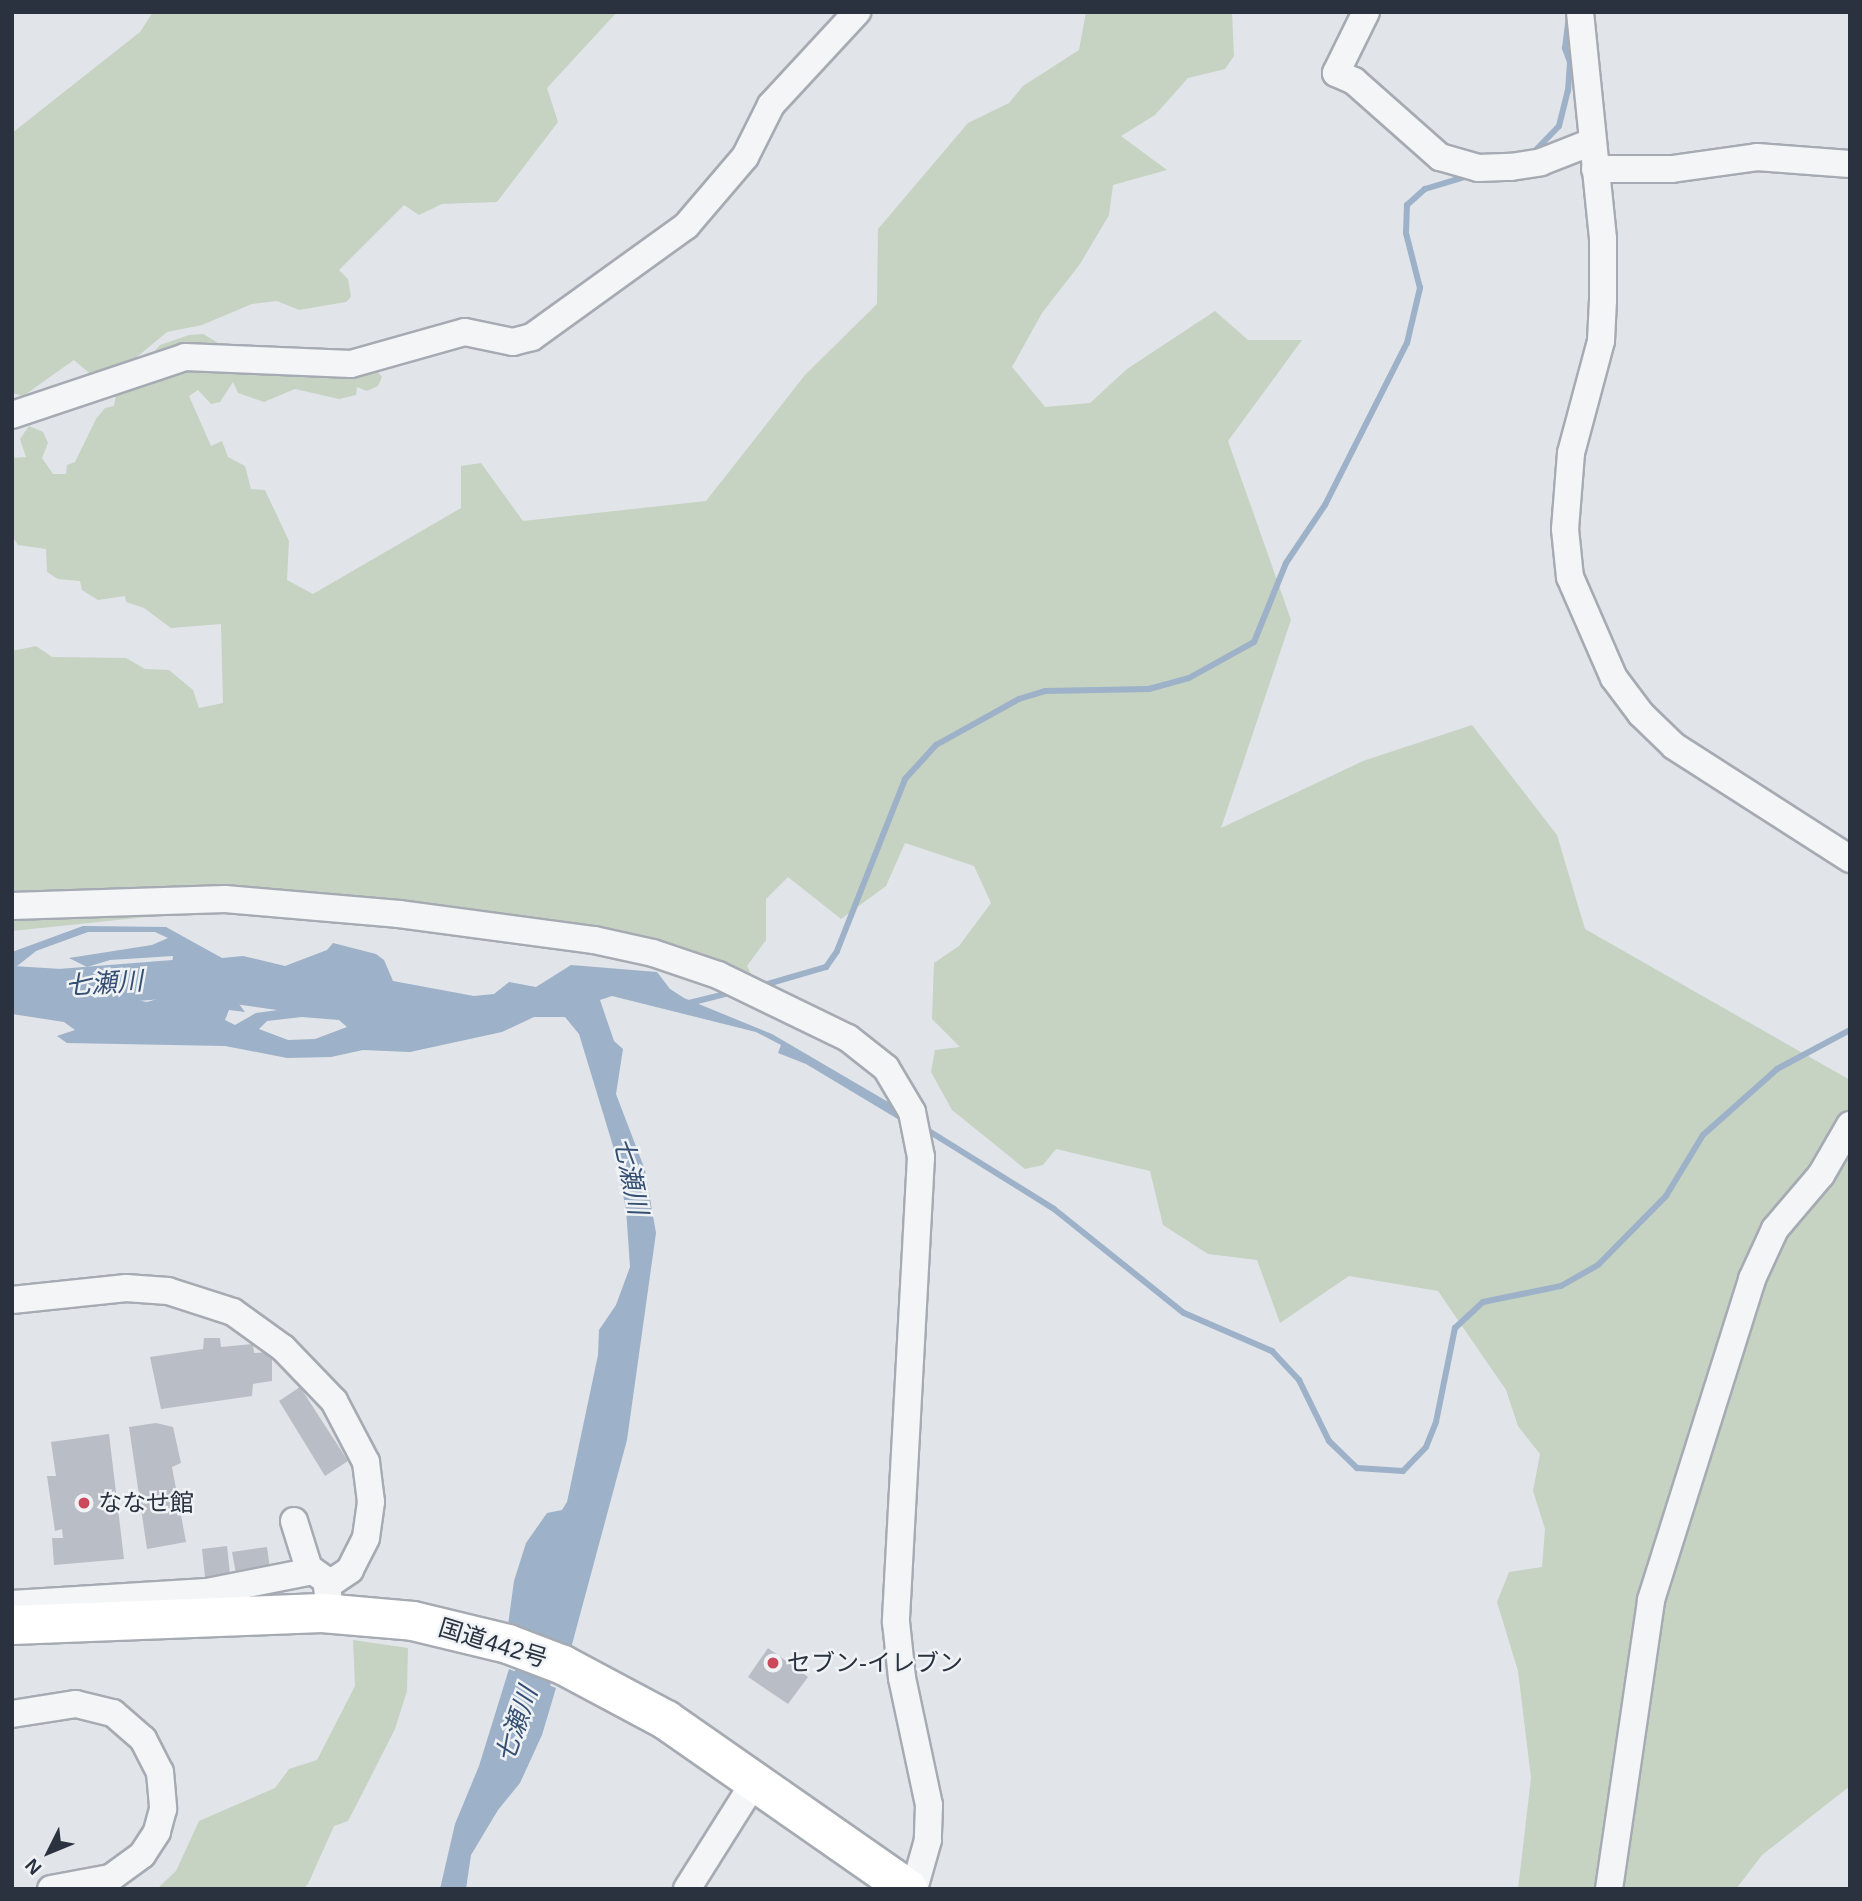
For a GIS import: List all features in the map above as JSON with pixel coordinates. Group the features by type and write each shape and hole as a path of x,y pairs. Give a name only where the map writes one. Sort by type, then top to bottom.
{"highway":[{"name":"国道442号","path":"12,1625 329,1596 413,1621 498,1641 603,1684 666,1720 908,1889"}],"street":[{"path":"12,415 185,357 351,364 465,332 513,342 532,337 686,226 745,158 772,104 857,12"},
{"path":"1366,12 1336,73 1354,81 1440,157 1478,168 1511,167 1541,162 1592,142"},
{"path":"1580,12 1603,239 1603,300 1601,341 1571,453 1565,529 1570,577 1614,678 1640,714 1674,746 1850,859"},
{"path":"1595,169 1672,169 1757,158 1850,164"},
{"path":"12,906 94,900 225,900 398,914 594,940 653,953 718,975 848,1038 886,1068 912,1112 921,1157 896,1622 902,1678 929,1805 928,1840 914,1889"},
{"path":"1609,1889 1651,1600 1740,1317 1775,1229 1821,1175 1850,1125"},
{"path":"12,1300 104,1289 168,1292 233,1312 283,1348 334,1401 366,1462 370,1502 366,1538 355,1563 329,1596"},
{"path":"294,1521 329,1596"},
{"path":"12,1604 207,1592 329,1596"},
{"path":"12,1714 76,1704 113,1713 143,1740 160,1772 163,1809 157,1832 142,1855 110,1878 51,1889"},
{"path":"687,1889 755,1781"}],"green space":[{"path":"153,12 617,12 547,88 558,122 497,202 442,204 419,215 404,205 339,270 348,279 351,297 346,302 299,310 277,301 252,304 202,325 167,332 114,376 94,377 74,360 23,396 12,393 12,133 140,32"},
{"path":"1086,12 1232,12 1234,56 1225,69 1188,78 1155,115 1121,136 1167,170 1113,185 1109,215 1080,264 1042,313 1012,367 1045,407 1090,403 1127,369 1215,311 1248,340 1302,340 1228,441 1291,620 1221,828 1363,761 1472,725 1557,835 1585,929 1850,1080 1850,1786 1762,1855 1736,1889 1518,1889 1531,1778 1518,1671 1497,1602 1509,1572 1542,1567 1545,1529 1533,1491 1540,1454 1518,1426 1506,1390 1438,1291 1349,1276 1280,1323 1257,1260 1208,1254 1163,1225 1150,1171 1056,1149 1043,1165 1025,1169 952,1110 931,1072 935,1050 960,1047 932,1019 934,963 959,946 991,903 974,866 905,843 886,886 841,919 788,877 766,899 766,940 747,966 759,989 617,943 425,924 214,910 12,931 12,651 36,646 52,657 126,658 145,669 169,670 193,690 199,708 223,703 221,624 171,628 144,608 126,602 125,596 98,600 82,590 80,581 58,579 47,572 46,549 18,545 12,536 12,458 26,457 20,439 29,426 43,432 48,443 42,458 53,474 66,474 67,465 75,462 96,419 105,408 114,406 116,395 160,345 189,335 203,334 225,347 377,371 382,377 378,386 367,391 357,387 356,395 339,399 295,389 264,402 238,393 233,382 220,402 211,404 198,390 189,396 211,446 222,441 228,457 245,466 251,489 265,490 289,541 287,580 313,594 461,508 461,466 481,463 523,521 706,501 805,375 877,304 878,229 968,123 1009,103 1023,86 1079,50"},
{"path":"353,1640 408,1648 407,1691 395,1729 361,1796 348,1821 334,1826 308,1884 303,1889 157,1889 176,1871 199,1821 275,1788 289,1769 317,1760 355,1686"}],"water":[{"path":"83,926 166,927 222,958 243,956 285,966 327,950 333,943 376,954 384,960 393,981 474,996 494,994 509,982 536,987 571,965 657,972 670,989 684,998 772,1034 895,1106 901,1121 806,1064 778,1053 781,1045 756,1032 612,996 600,1000 614,1041 623,1049 616,1094 645,1170 656,1233 627,1440 570,1652 551,1644 565,1592 563,1555 549,1566 532,1634 508,1625 514,1581 526,1543 547,1513 562,1510 567,1502 598,1355 599,1330 616,1305 630,1267 626,1209 613,1146 579,1034 565,1017 534,1017 502,1032 410,1052 363,1050 331,1057 287,1058 225,1046 67,1043 57,1036 75,1030 64,1022 12,1014 12,952","holes":["88,932 155,932 168,938 152,945 69,958 87,967 110,960 173,956 171,974 157,999 147,1002 47,984 23,976 16,967 36,951","303,984 382,990 374,997 256,1013 235,1025 225,1020 229,1010 245,1012 239,1004 243,998","302,1017 339,1020 347,1027 315,1039 288,1040 259,1029 267,1021"]},
{"path":"509,1669 556,1688 542,1735 520,1783 498,1810 471,1855 466,1889 440,1889 455,1824 479,1766"}],"building":[{"path":"204,1338 220,1338 221,1347 253,1344 254,1353 272,1352 272,1381 253,1384 252,1396 161,1409 150,1357 203,1349"},
{"path":"300,1387 348,1461 325,1476 279,1401"},
{"path":"156,1423 173,1427 181,1463 172,1467 186,1542 147,1549 129,1427"},
{"name":"ななせ館","path":"109,1434 124,1559 54,1565 52,1538 63,1538 62,1529 55,1531 47,1476 56,1476 51,1442"},
{"path":"227,1546 230,1574 205,1577 202,1549"},
{"path":"267,1547 270,1569 236,1574 232,1552"},
{"name":"セブン-イレブン","path":"768,1648 808,1677 788,1704 748,1677"}],"waterway":[{"path":"1531,155 1559,126 1568,91 1570,62 1565,48 1569,15"},
{"path":"761,986 826,967 837,951 905,779 936,745 1019,699 1045,691 1149,689 1189,678 1254,642 1286,563 1325,505 1407,343 1420,288 1406,233 1407,205 1425,189 1471,175"},
{"name":"七瀬川","path":"12,985 60,988 187,978 406,1009"},
{"path":"689,1003 733,992"},
{"path":"924,1128 1054,1209 1184,1313 1272,1351 1299,1380 1329,1441 1357,1468 1403,1471 1426,1447 1436,1422 1455,1328 1483,1302 1561,1286 1598,1265 1666,1196 1703,1135 1777,1069 1850,1030"},
{"name":"七瀬川","path":"518,1728 579,1520"}],"place":[{"name":"ななせ館","path":"84,1503"},
{"name":"セブン-イレブン","path":"773,1663"}]}
